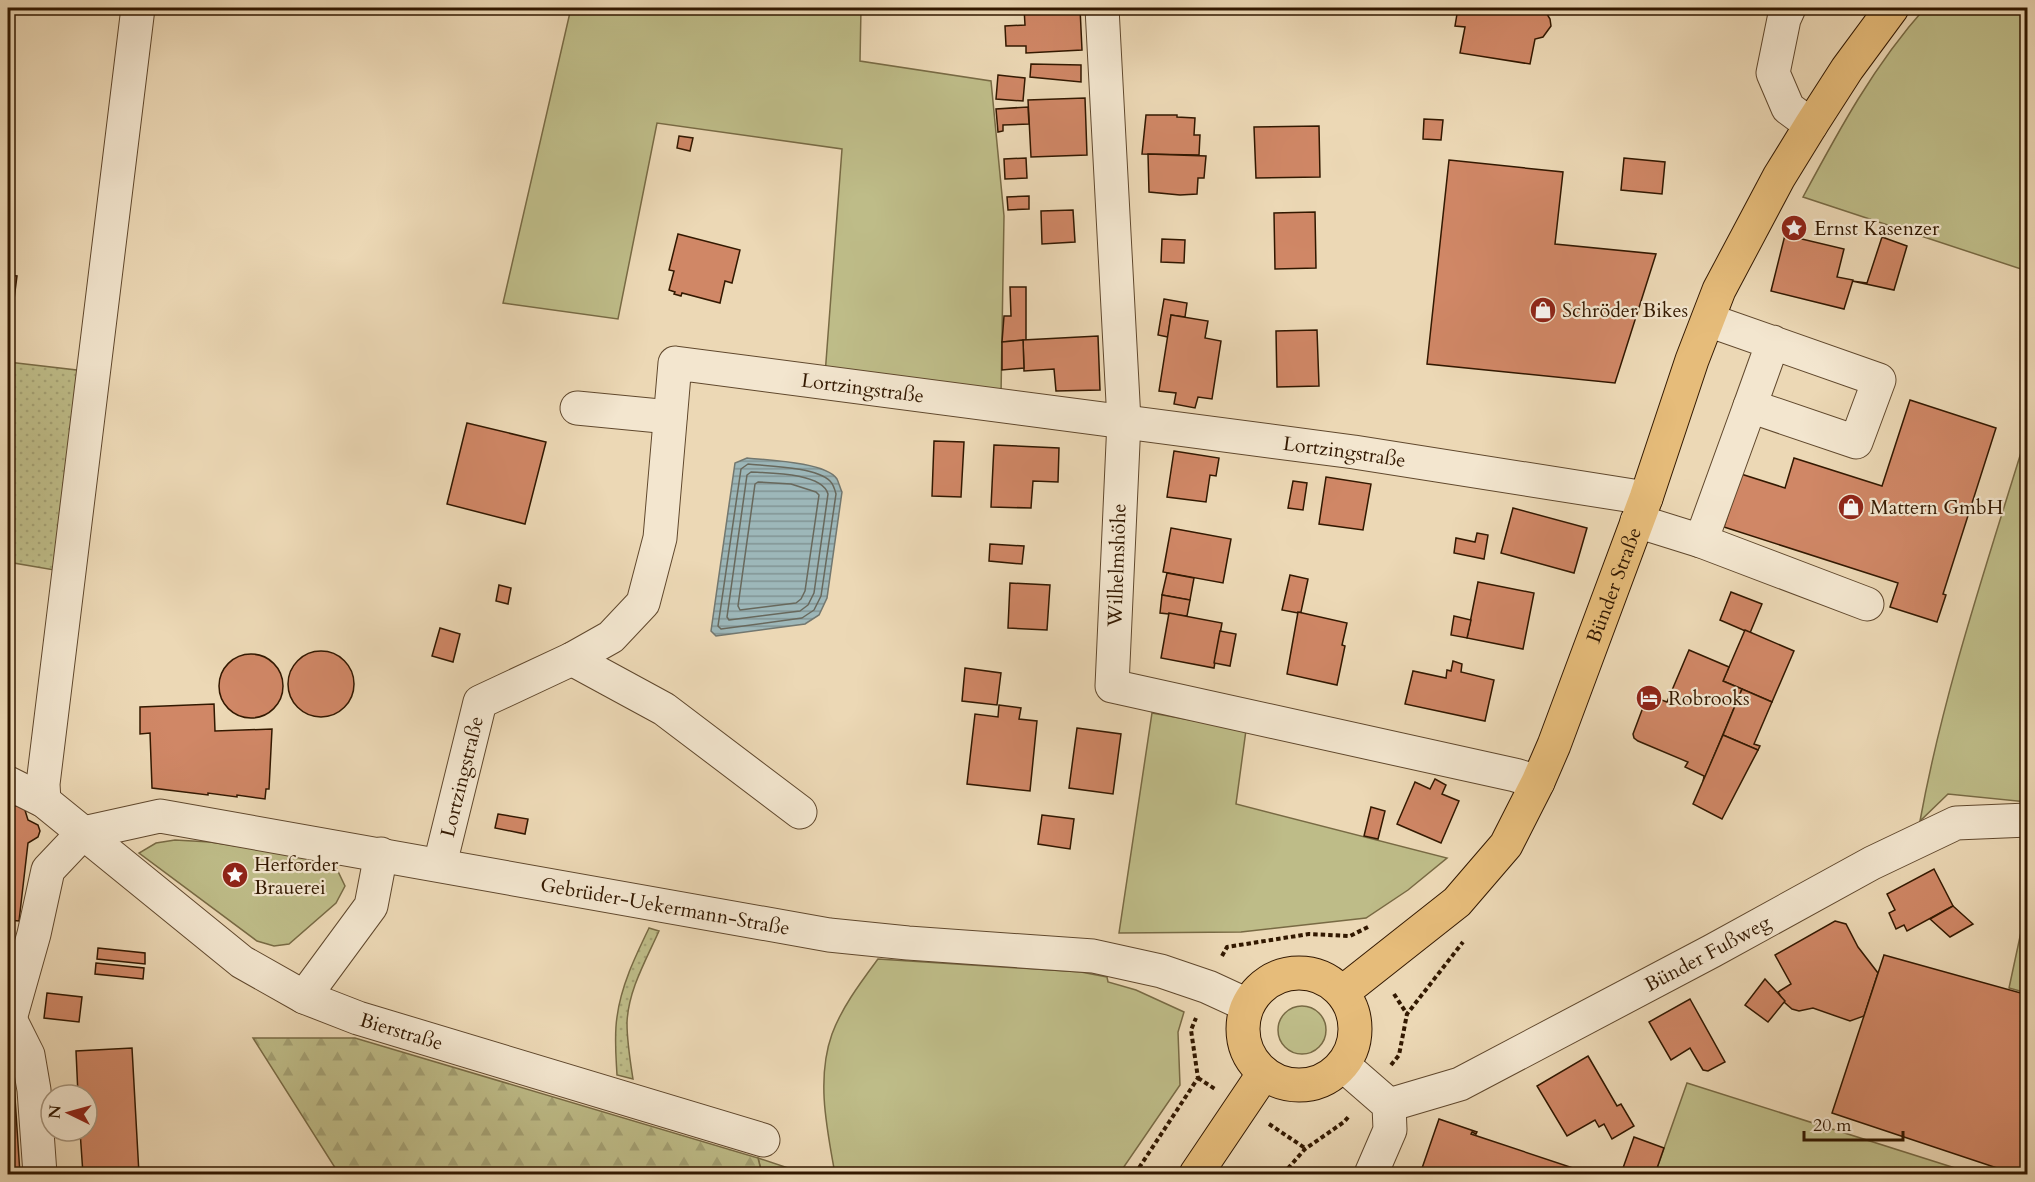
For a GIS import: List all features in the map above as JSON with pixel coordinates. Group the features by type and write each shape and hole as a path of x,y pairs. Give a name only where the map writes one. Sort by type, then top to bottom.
{"main road":[{"name":"Bünder Straße","path":"1342,992 1457,902 1506,845 1554,745 1642,509 1681,393 1725,280 1779,177 1847,69 1892,8"},
{"path":"1302,972 1324,978 1342,992 1353,1009 1356,1028 1353,1048 1343,1065 1326,1079 1305,1085 1283,1084 1264,1073 1248,1054 1242,1030 1247,1005 1261,987 1280,975 1302,972"},
{"path":"1196,1174 1264,1073"}],"street":[{"path":"44,801 43,784 70,554 138,8"},
{"name":"Wilhelmshöhe","path":"1102,8 1124,421 1112,686 1538,782"},
{"path":"1788,8 1773,73 1788,108 1811,125"},
{"path":"1708,320 1879,380 1856,442 1750,406"},
{"path":"1701,541 1773,342"},
{"name":"Lortzingstraße","path":"440,864 480,702 572,659 610,637 643,603 660,538 675,363 1353,452 1642,509 1701,541 1867,604"},
{"path":"577,408 670,417"},
{"path":"572,659 664,709 800,812"},
{"name":"Bierstraße","path":"8,783 44,801 242,962 304,996 358,1018 763,1140"},
{"name":"Gebrüder-Uekermann-Straße","path":"83,833 160,816 829,935 1093,956 1161,970 1208,987 1247,1005"},
{"name":"Bünder Fußweg","path":"1380,1097 1460,1084 1712,951 1872,863 1956,823 2028,820"},
{"path":"40,1174 34,1090 28,1055 8,1019 34,934 48,870 83,833"},
{"path":"304,996 370,906 381,854"},
{"path":"1343,1065 1380,1097 1390,1130 1371,1174"}],"path":[{"path":"1135,1174 1198,1078 1191,1030 1227,948 1309,934 1350,936 1376,923"},
{"path":"1283,1174 1305,1149 1380,1097"}],"green space":[{"path":"571,8 861,8 860,61 991,81 1004,216 1001,395 825,375 842,149 657,123 618,319 503,303"},
{"path":"1925,8 2027,8 2027,271 1803,197 1873,75"},
{"path":"8,362 85,371 60,571 8,562"},
{"path":"2027,433 2027,802 1948,794 1920,821 1954,674"},
{"path":"1152,713 1246,730 1236,804 1447,858 1408,890 1366,918 1241,932 1119,933"},
{"path":"175,840 210,842 333,861 345,886 336,903 289,944 274,946 257,941 139,853 156,843"},
{"path":"2027,904 2028,993 2009,988"},
{"path":"649,928 659,931 638,976 628,1011 628,1037 633,1079 617,1075 616,1024 625,983"},
{"path":"878,959 1081,972 1107,977 1108,982 1136,990 1184,1012 1178,1032 1180,1085 1119,1174 835,1174 824,1104 827,1051 841,1014"},
{"path":"1297,1006 1307,1006 1319,1013 1326,1025 1326,1035 1319,1047 1307,1054 1297,1054 1282,1043 1278,1035 1278,1025 1289,1010"},
{"path":"253,1038 355,1038 758,1158 762,1174 339,1174"},
{"path":"1687,1083 1974,1174 1655,1174"},
{"path":"758,1158 806,1174 762,1174"}],"water":[{"path":"747,458 809,465 831,473 837,479 842,492 827,598 819,615 805,624 716,636 711,631 735,463"}],"building":[{"path":"1024,8 1080,8 1082,50 1026,53 1026,46 1006,46 1005,26 1025,25"},
{"path":"1458,8 1540,8 1547,14 1551,26 1543,37 1535,39 1530,64 1460,53 1465,27 1455,26"},
{"path":"1031,64 1081,65 1081,82 1030,77"},
{"path":"998,75 1025,78 1023,101 996,99"},
{"path":"1085,98 1087,155 1031,157 1028,100"},
{"path":"1028,107 1029,124 1003,125 1003,131 998,132 996,109"},
{"path":"1146,115 1177,115 1177,117 1195,118 1194,135 1200,135 1199,155 1142,154"},
{"path":"1424,119 1443,120 1441,140 1423,139"},
{"path":"1319,126 1320,177 1256,178 1254,127"},
{"path":"679,136 693,138 690,151 677,148"},
{"path":"1148,154 1206,156 1204,178 1198,178 1197,194 1149,192"},
{"path":"1026,158 1027,178 1005,179 1004,159"},
{"path":"1624,158 1665,162 1662,194 1621,190"},
{"path":"1449,160 1563,172 1555,244 1656,254 1615,383 1427,364"},
{"path":"1029,196 1029,209 1008,210 1007,197"},
{"path":"1073,210 1075,242 1042,244 1041,211"},
{"path":"1315,212 1316,268 1275,269 1274,213"},
{"path":"678,234 740,250 732,283 725,281 720,303 682,293 681,296 669,290 674,271 669,270"},
{"path":"1785,235 1844,249 1837,277 1853,280 1844,309 1771,291"},
{"path":"1882,237 1907,246 1894,290 1852,281 1867,283"},
{"path":"1162,239 1185,240 1184,263 1161,262"},
{"path":"8,275 17,276 9,338 8,338"},
{"path":"1010,287 1026,287 1026,340 1002,342 1004,316 1011,316"},
{"path":"1164,299 1187,303 1185,317 1171,315 1168,337 1158,335"},
{"path":"1171,315 1208,321 1205,338 1221,341 1212,399 1198,397 1195,408 1174,404 1176,393 1159,391"},
{"path":"1317,330 1319,386 1277,387 1276,331"},
{"path":"1098,336 1100,390 1056,391 1054,369 1024,371 1023,340"},
{"path":"1023,340 1024,368 1002,370 1002,342"},
{"name":"Mattern GmbH","path":"1910,400 1996,428 1943,594 1946,595 1937,622 1890,607 1898,583 1724,527 1741,474 1785,488 1794,458 1882,486"},
{"path":"467,423 546,442 525,524 447,504"},
{"path":"934,441 964,442 961,497 932,496"},
{"path":"994,445 1059,448 1058,482 1033,481 1031,508 991,507"},
{"path":"1174,451 1219,458 1216,476 1210,475 1206,502 1167,497"},
{"path":"1326,477 1371,484 1363,530 1319,524"},
{"path":"1293,481 1307,483 1303,510 1288,508"},
{"path":"1513,508 1587,528 1574,573 1501,553"},
{"path":"1171,528 1231,539 1223,583 1163,572"},
{"path":"1477,533 1488,535 1484,559 1454,553 1456,538 1475,542"},
{"path":"990,544 1024,546 1022,564 989,561"},
{"path":"1167,573 1194,578 1190,600 1162,595"},
{"path":"1290,575 1308,579 1301,612 1298,613 1282,610"},
{"path":"1478,582 1534,593 1523,649 1467,638"},
{"path":"1010,583 1050,585 1047,630 1008,628"},
{"path":"499,585 511,588 508,604 496,601"},
{"path":"1731,592 1762,604 1750,633 1720,620"},
{"path":"1162,595 1190,600 1187,616 1160,613"},
{"path":"1298,612 1347,623 1337,685 1287,674"},
{"path":"1169,613 1222,623 1214,668 1161,658"},
{"path":"1454,616 1471,620 1467,638 1451,635"},
{"path":"440,628 460,634 453,662 432,656"},
{"path":"1745,630 1794,651 1772,702 1723,681"},
{"path":"1220,631 1236,634 1230,666 1214,663"},
{"path":"1689,650 1729,667 1723,681 1742,689 1703,782 1704,776 1685,767 1688,762 1638,741 1633,734 1645,702 1641,692 1652,688 1656,698 1667,702"},
{"path":"321,651 333,654 344,661 351,672 354,684 351,696 344,707 333,714 321,717 309,714 298,707 291,696 288,684 291,672 298,661 309,654"},
{"path":"245,654 257,654 274,663 281,674 283,686 281,698 274,709 257,718 245,718 233,713 224,704 219,692 219,680 224,668 233,659"},
{"path":"1453,661 1462,664 1461,672 1494,680 1485,721 1405,704 1413,671 1446,678 1447,670 1451,671"},
{"path":"965,668 1001,673 997,705 962,701"},
{"path":"1742,689 1772,702 1754,744 1760,746 1758,750 1723,735"},
{"path":"214,704 215,731 272,729 269,789 266,789 265,799 152,788 150,733 140,734 140,707"},
{"path":"999,705 1021,708 1019,719 1037,721 1030,791 967,784 975,714 998,717"},
{"path":"1077,728 1121,734 1113,794 1069,788"},
{"path":"1723,735 1758,750 1722,819 1693,804"},
{"path":"1435,779 1446,785 1442,794 1459,801 1441,843 1397,824 1415,782 1430,789"},
{"path":"8,805 24,807 28,820 38,825 40,831 38,837 28,843 19,921 8,920"},
{"path":"1371,807 1385,811 1378,839 1364,836"},
{"path":"498,814 528,819 525,834 495,828"},
{"path":"1042,815 1074,819 1070,849 1038,844"},
{"path":"1934,869 1953,906 1907,931 1904,925 1896,929 1889,913 1895,910 1887,894"},
{"path":"1953,906 1973,924 1950,937 1930,919"},
{"path":"1835,921 1846,924 1858,947 1878,973 1864,1016 1850,1021 1813,1008 1799,1011 1792,1009 1778,992 1791,984 1775,955"},
{"path":"98,948 145,953 145,964 97,959"},
{"path":"1884,955 2028,995 2028,1174 2015,1174 1832,1113"},
{"path":"96,963 144,968 143,979 95,974"},
{"path":"1765,979 1785,1001 1768,1022 1745,1005"},
{"path":"47,993 82,997 79,1022 44,1018"},
{"path":"1690,999 1725,1062 1708,1071 1703,1070 1690,1048 1671,1060 1649,1022"},
{"path":"132,1048 139,1174 83,1174 81,1143 99,1143 99,1083 77,1083 76,1051"},
{"path":"1588,1056 1617,1106 1621,1104 1634,1126 1612,1139 1604,1124 1599,1127 1595,1120 1567,1136 1537,1086"},
{"path":"8,1083 14,1083 20,1174 8,1174"},
{"path":"1439,1119 1477,1132 1471,1134 1591,1174 1420,1174"},
{"path":"1634,1137 1664,1148 1655,1174 1643,1174 1623,1168"}],"place":[{"name":"Ernst Kasenzer","path":"1794,228"},
{"name":"Schröder Bikes","path":"1543,310"},
{"name":"Mattern GmbH","path":"1851,507"},
{"name":"Robrooks","path":"1649,698"},
{"name":"Herforder Brauerei","path":"235,875"}]}
